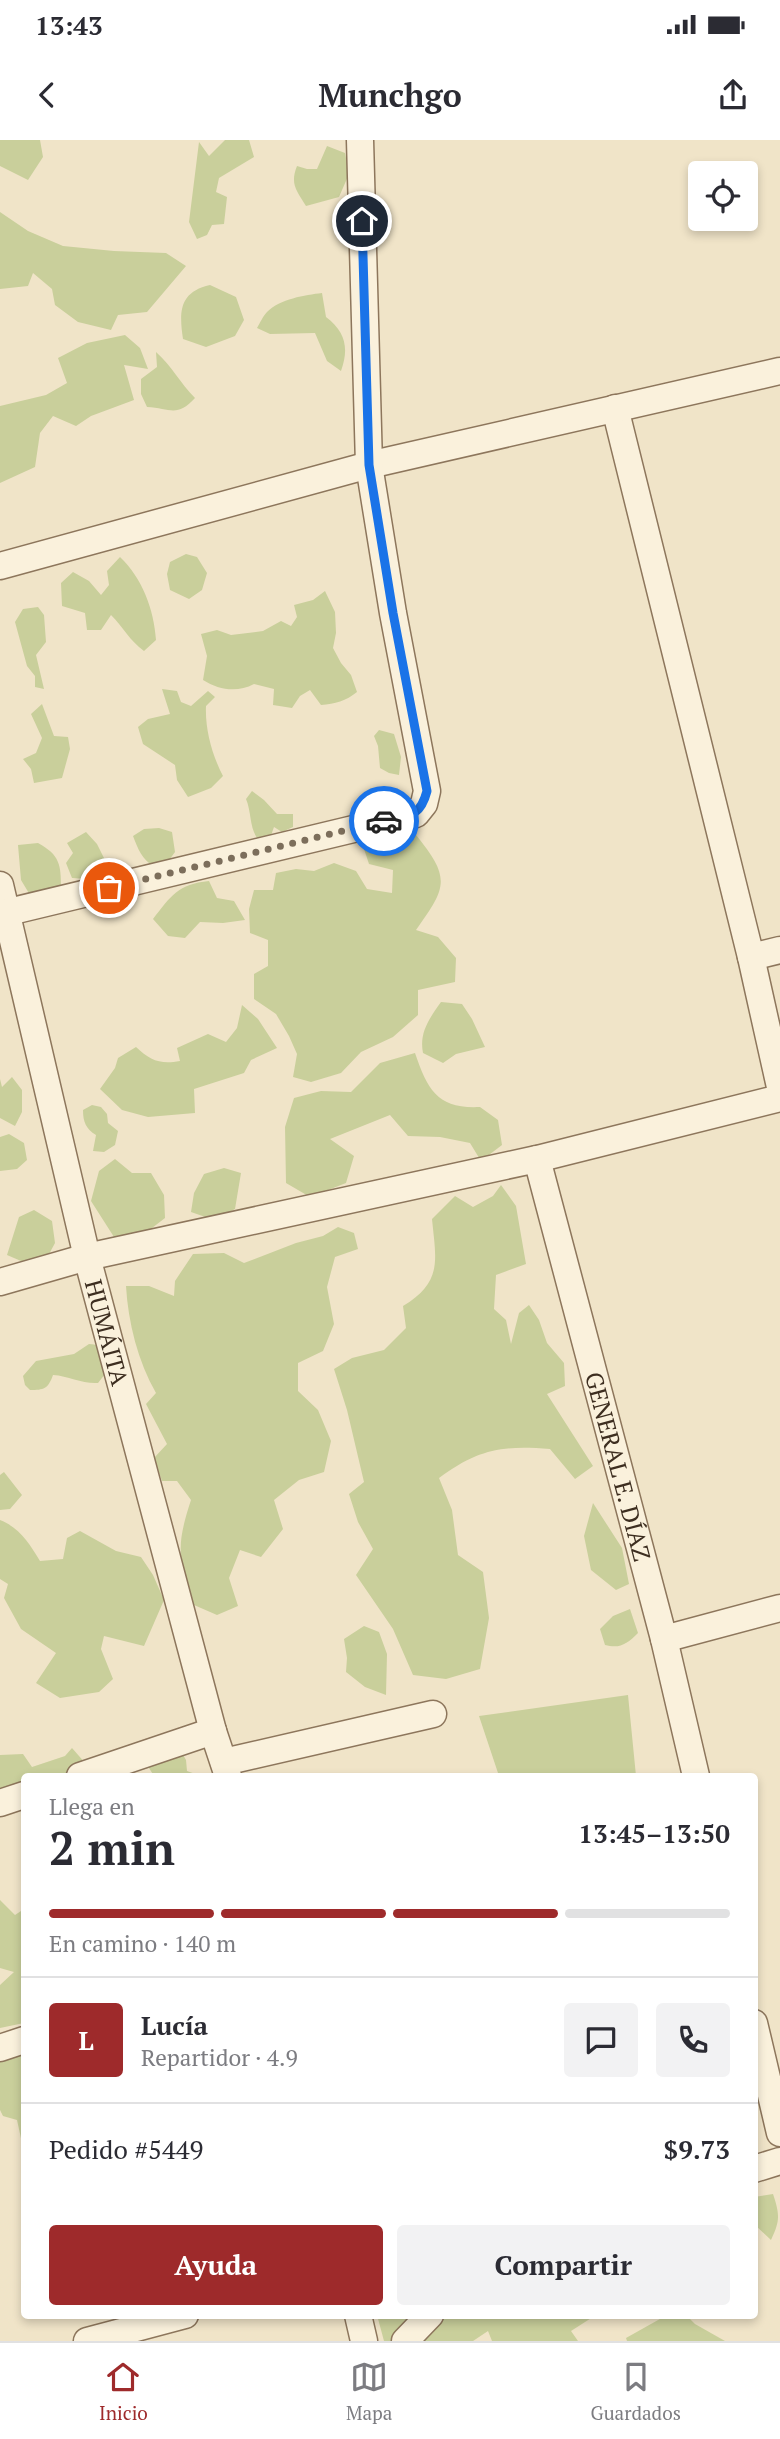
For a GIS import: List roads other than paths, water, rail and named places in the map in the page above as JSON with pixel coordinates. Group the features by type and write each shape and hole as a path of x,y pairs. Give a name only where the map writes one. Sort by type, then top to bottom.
{"street":[{"path":"4,913 416,814 424,804 427,791 393,613 369,465 360,140"},
{"path":"0,566 369,465 780,371"},
{"path":"615,408 751,957 780,1087"},
{"name":"HUMÁITA","path":"0,885 4,913 87,1257 213,1731 226,1769"},
{"path":"751,957 780,950"},
{"path":"0,1282 87,1257 537,1159 780,1098"},
{"name":"GENERAL E. DÍAZ","path":"537,1159 664,1639 695,1773"},
{"path":"664,1639 780,1608"},
{"path":"226,1769 433,1714"},
{"path":"89,1773 213,1731"},
{"path":"0,1803 21,1796"},
{"path":"758,2040 780,2133"},
{"path":"0,2048 21,2041"},
{"path":"758,2168 780,2161"},
{"path":"86,2341 170,2319"},
{"path":"359,2319 363,2341"},
{"path":"405,2341 426,2319"}]}
